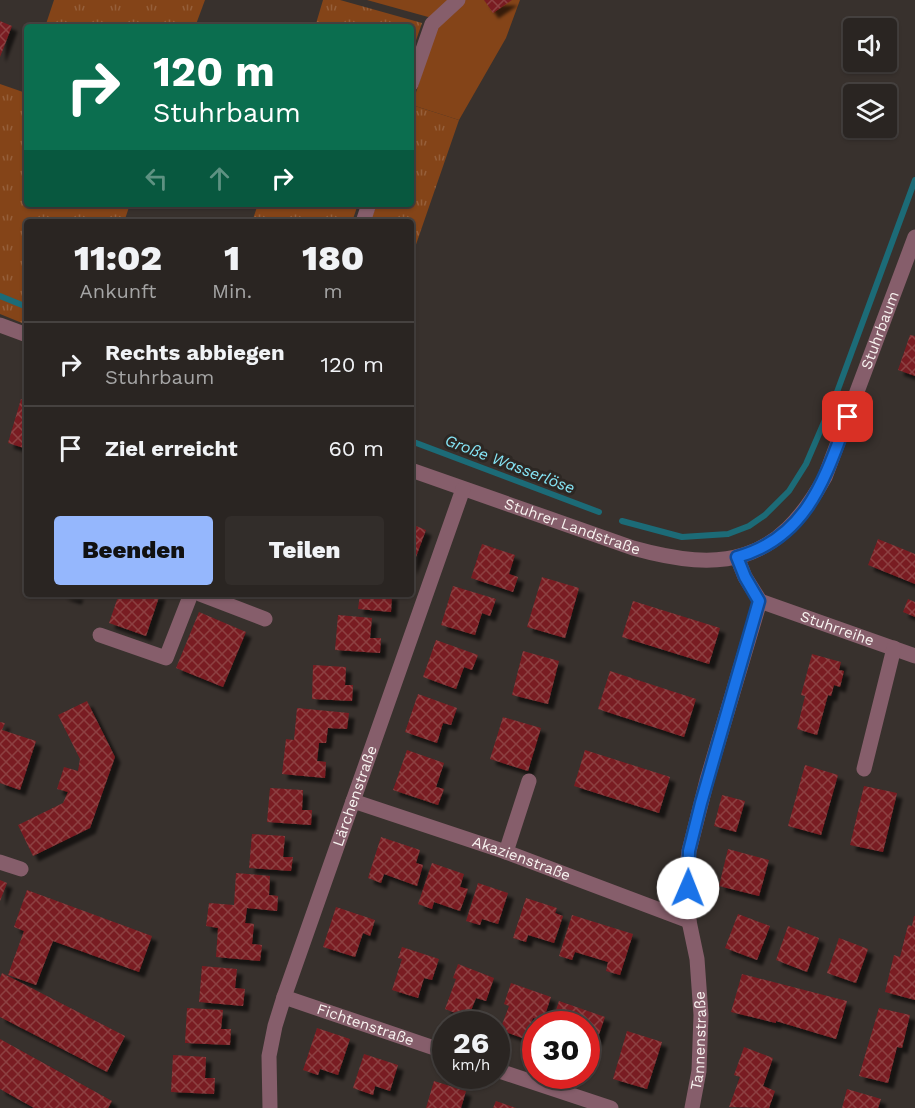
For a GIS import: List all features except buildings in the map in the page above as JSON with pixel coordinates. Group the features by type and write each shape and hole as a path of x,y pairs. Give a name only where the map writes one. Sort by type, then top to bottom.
{"street":[{"path":"414,75 432,24 458,0"},
{"name":"Stuhrbaum","path":"737,557 754,552 771,543 797,520 813,500 825,477 915,237"},
{"path":"0,325 24,334"},
{"name":"Stuhrer Landstraße","path":"414,471 633,548 659,555 690,561 716,561 737,557"},
{"name":"Lärchenstraße","path":"270,1108 269,1056 284,997 463,489"},
{"path":"737,557 759,601"},
{"path":"100,635 166,658 190,597"},
{"path":"208,597 265,619"},
{"name":"Stuhrreihe","path":"759,601 915,656"},
{"name":"Tannenstraße","path":"692,1108 699,1071 701,1015 697,959 689,921 687,866 705,788 759,601"},
{"path":"864,769 894,648"},
{"path":"506,852 529,781"},
{"name":"Akazienstraße","path":"353,801 506,852 689,921"},
{"path":"0,862 21,869"},
{"name":"Fichtenstraße","path":"284,997 432,1047"},
{"path":"510,1075 611,1108"}],"green space":[{"path":"54,0 205,0 196,24 46,24"},
{"path":"323,0 340,0 422,23 414,46 414,24 316,24"},
{"path":"367,0 520,0 506,38 459,120 414,106 414,99 439,20"},
{"path":"0,84 23,92 24,89 24,207 129,207 125,219 24,219 24,324 0,314"},
{"path":"414,106 459,120 414,250 414,219 371,219 376,207 414,207"},
{"path":"257,207 357,207 353,219 253,219"}],"waterway":[{"path":"622,521 682,537 728,534 749,526 765,515 789,491 806,464 837,392 915,180"},
{"name":"Große Wasserlöse","path":"0,296 24,306"},
{"name":"Große Wasserlöse","path":"414,442 599,512"}],"route":[{"path":"688,888 689,851 759,601 737,557 754,552 771,543 797,520 813,500 825,477 848,417"}]}
